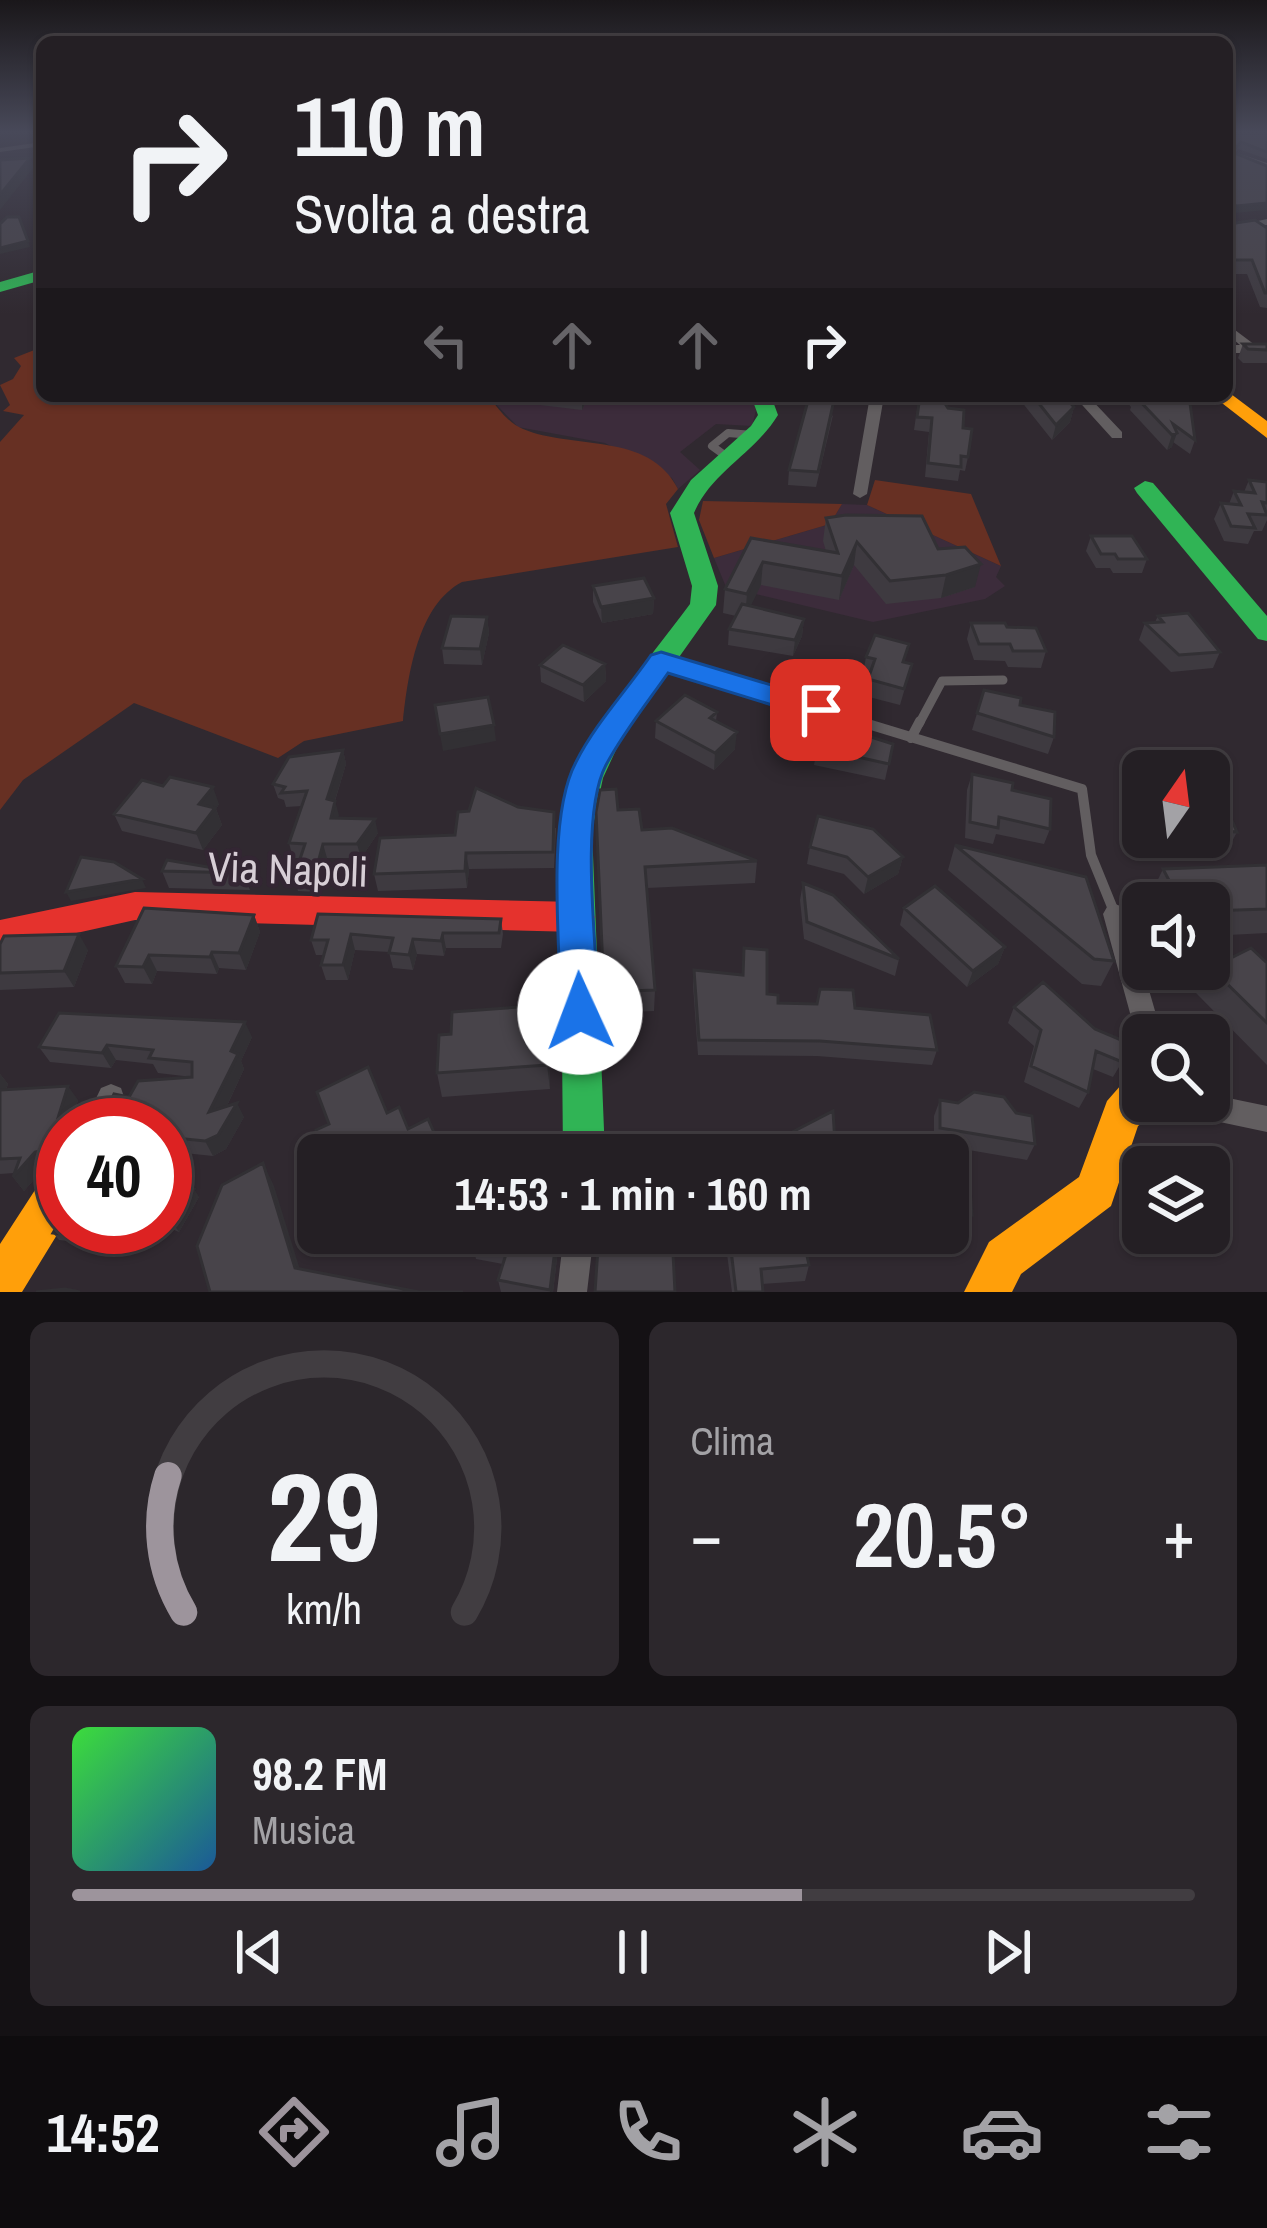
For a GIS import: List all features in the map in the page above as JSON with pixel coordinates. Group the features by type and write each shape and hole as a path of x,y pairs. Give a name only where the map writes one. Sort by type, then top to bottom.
{"street":[{"path":"1233,230 1267,222"},
{"path":"0,287 36,277"},
{"path":"1233,332 1260,349"},
{"path":"583,1134 576,830 589,766 701,609 706,596 682,519 683,506 696,488 758,435 768,415 763,402"},
{"path":"860,494 876,402"},
{"path":"1087,402 1117,435"},
{"path":"1233,402 1267,432"},
{"path":"1145,488 1267,633"},
{"name":"Via Napoli","path":"0,935 135,906 577,917"},
{"path":"1115,914 1143,1014"},
{"path":"1230,1111 1267,1119"},
{"path":"986,1292 1005,1258 1096,1192 1122,1114"},
{"path":"0,1285 36,1228"},
{"path":"572,1292 577,1254"}],"lane":[{"path":"661,662 1082,790 1091,855 1115,914"},
{"path":"910,738 942,681 1003,680"}],"shaded area":[{"path":"36,349 36,402 493,402 523,429 629,450 665,471 678,489 666,504 678,547 462,582 447,593 425,624 412,662 403,721 304,741 278,758 134,703 23,780 0,810 0,442 24,415 3,411 10,405 0,385 13,379 21,366 14,358"},
{"path":"494,402 729,402 754,403 756,410 752,426 716,424 680,452 700,470 678,489 672,478 605,443 518,427"},
{"path":"875,480 971,494 1001,566 867,505"},
{"path":"703,501 842,504 830,524 714,558 699,520"},
{"path":"842,504 867,505 1001,566 996,577 1005,586 985,599 873,622 726,587 714,558 830,524"}],"building":[{"path":"1233,193 1267,193 1267,203 1237,206"},
{"path":"7,217 19,217 28,241 0,248 0,224"},
{"path":"1255,220 1267,228 1267,293 1252,260 1233,260 1233,223"},
{"path":"1243,344 1267,344 1267,350 1248,349"},
{"path":"808,402 834,402 818,472 789,470"},
{"path":"919,402 944,402 948,408 964,410 963,428 972,429 968,457 961,456 961,467 928,463 932,418 917,417"},
{"path":"1038,402 1070,402 1074,407 1056,425"},
{"path":"1141,402 1190,403 1195,440 1173,424 1177,433 1172,435"},
{"path":"1249,480 1267,482 1267,503 1262,502 1267,515 1248,514 1255,528 1231,526 1221,503 1241,505 1234,491 1255,493"},
{"path":"922,516 938,549 965,547 981,564 946,575 890,581 857,542 842,576 763,562 747,594 725,589 751,538 838,553 826,518"},
{"path":"1091,536 1132,536 1147,559 1101,554"},
{"path":"644,578 654,598 601,607 593,586"},
{"path":"742,604 804,619 795,640 729,629"},
{"path":"1188,613 1220,652 1179,655 1145,623 1163,622 1158,616"},
{"path":"451,616 487,617 480,649 442,648"},
{"path":"971,623 1036,628 1046,651 979,644"},
{"path":"875,635 909,644 903,662 912,664 904,689 868,679 875,659 866,657"},
{"path":"563,645 605,664 583,685 540,665"},
{"path":"984,690 1021,698 1020,705 1055,712 1054,737 977,713"},
{"path":"685,695 717,712 710,718 737,732 715,753 656,721"},
{"path":"488,697 494,725 440,734 435,705"},
{"path":"824,722 893,744 889,764 817,748"},
{"path":"343,750 327,799 335,801 331,818 375,819 357,844 323,844 314,878 294,877 305,844 289,843 307,791 281,793 285,787 273,784 289,757"},
{"path":"972,774 1013,783 1012,790 1051,799 1050,829 999,817 998,828 970,822"},
{"path":"170,777 213,787 199,804 215,808 196,833 114,814 142,780 163,786"},
{"path":"476,788 518,807 554,812 553,852 466,853 465,871 374,874 380,838 455,835 458,812 469,811"},
{"path":"616,789 618,810 639,809 642,830 672,828 757,861 645,867 655,990 604,992 596,812 600,790"},
{"path":"818,816 873,829 903,857 868,877 847,857 810,847"},
{"path":"955,845 1086,877 1114,961 1094,959"},
{"path":"81,857 114,862 142,879 66,892"},
{"path":"167,860 243,873 162,871"},
{"path":"1267,865 1267,909 1230,910 1230,882 1170,882 1163,869"},
{"path":"803,883 833,895 899,959 807,922"},
{"path":"935,886 1005,947 973,971 904,908"},
{"path":"144,908 254,915 239,953 149,955 143,967 116,966"},
{"path":"318,914 501,919 499,933 443,933 441,941 413,939 409,955 389,953 393,938 351,934 343,965 321,965 328,940 311,940"},
{"path":"79,934 64,971 0,973 4,936"},
{"path":"744,948 767,950 767,994 778,995 778,1003 817,1004 820,989 853,990 855,1008 930,1015 937,1050 820,1041 699,1040 694,970 743,975"},
{"path":"1251,948 1267,963 1267,1023 1230,987 1230,958"},
{"path":"1043,982 1095,1029 1122,1040 1122,1062 1096,1051 1088,1092 1031,1066 1041,1030 1014,1007"},
{"path":"546,1005 547,1065 437,1073 439,1035 451,1034 452,1012"},
{"path":"59,1013 245,1022 231,1051 238,1054 209,1112 237,1103 218,1135 205,1141 192,1140 192,1098 112,1098 114,1094 129,1097 138,1081 192,1077 192,1062 149,1058 153,1050 107,1045 102,1053 39,1047"},
{"path":"368,1067 387,1113 399,1107 408,1129 428,1119 435,1134 317,1134 316,1130 329,1124 317,1092"},
{"path":"68,1086 64,1098 36,1098 36,1152 13,1177 20,1158 0,1159 0,1090"},
{"path":"974,1092 1004,1097 1016,1113 1032,1116 1035,1144 940,1128 940,1100 958,1103"},
{"path":"833,1111 834,1134 789,1134"},
{"path":"263,1163 295,1268 419,1292 210,1292 197,1246 222,1185"},
{"path":"506,1254 554,1254 550,1290 498,1280"},
{"path":"598,1254 673,1254 675,1292 595,1292"},
{"path":"731,1254 807,1254 809,1265 761,1269 763,1292 736,1292"}],"traffic: fast":[{"path":"0,287 36,277"},
{"path":"583,1134 576,830 588,778 608,735 703,605 705,586 682,513 699,485 759,429 768,415 763,402"},
{"path":"1145,488 1267,633"}],"traffic: slow":[{"path":"1232,402 1267,432"},
{"path":"987,1292 1005,1258 1096,1191 1122,1114"},
{"path":"0,1285 36,1228"}],"traffic: jam":[{"path":"0,935 135,906 577,917"}],"route":[{"path":"580,1012 576,830 580,798 589,766 661,662 821,710"}]}
